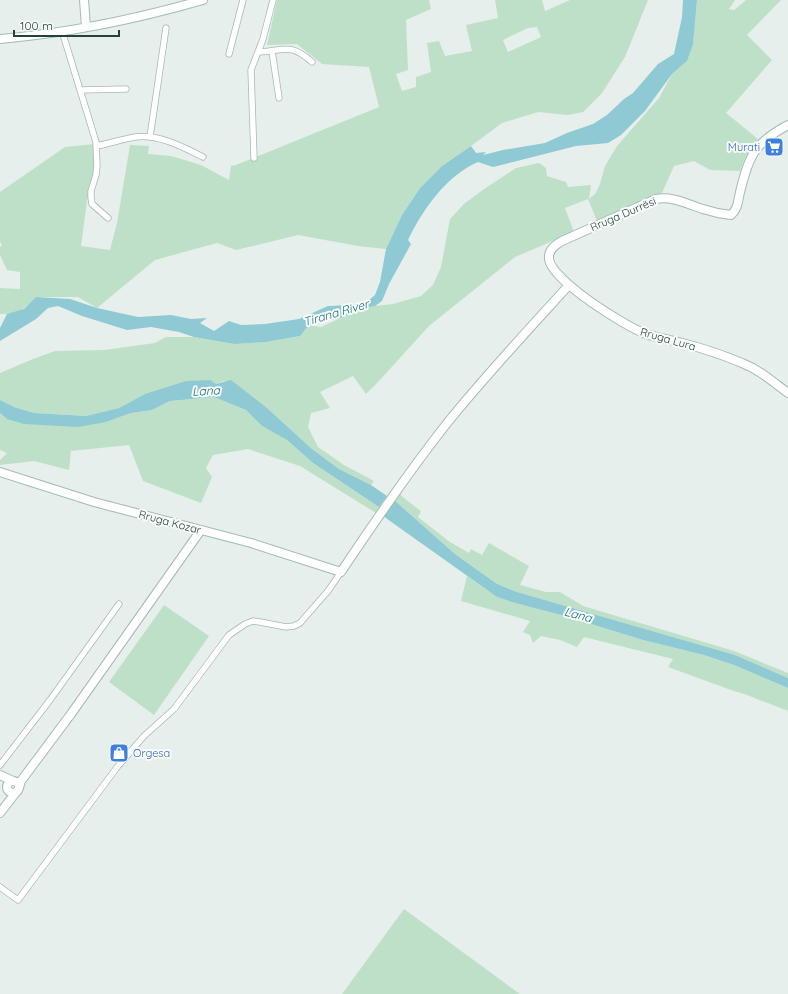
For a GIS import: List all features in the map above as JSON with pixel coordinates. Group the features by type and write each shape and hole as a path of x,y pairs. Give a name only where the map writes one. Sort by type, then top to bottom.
{"street":[{"path":"84,0 86,27"},
{"path":"0,40 86,27 157,12 190,2 203,0"},
{"path":"229,54 243,0"},
{"path":"254,158 251,78 252,64 263,39 273,0"},
{"path":"150,137 166,28"},
{"path":"62,31 96,146 96,175 90,191 90,197 92,204 108,218"},
{"path":"258,52 289,49 295,50 303,54 312,62"},
{"path":"272,51 279,98"},
{"path":"80,90 126,89"},
{"name":"Rruga Durrësi","path":"551,250 562,241 656,199 673,199 718,213 731,214 736,208 748,164 756,148 763,140 774,132 788,125"},
{"path":"96,146 137,137 150,137 172,143 203,157"},
{"name":"Rruga Lura","path":"551,250 549,255 550,264 569,286 604,311 633,329 744,363 763,374 788,393"},
{"path":"0,887 18,900 118,766 144,736 174,709 229,635 245,624 253,622 286,627 294,626 300,623 328,591 391,498 427,449 467,399 569,286"},
{"name":"Rruga Kozar","path":"0,472 94,502 251,543 341,572"},
{"path":"0,813 17,784 71,714 201,530"},
{"path":"0,765 50,700 119,604"},
{"path":"0,776 17,784"},
{"path":"0,776 7,788"},
{"path":"0,813 6,800 8,784 17,784"}],"green space":[{"path":"277,0 429,0 431,9 406,20 408,70 396,74 402,91 416,87 416,77 431,72 427,43 439,41 445,56 472,51 466,25 498,18 495,0 542,0 545,11 570,0 648,0 625,57 602,93 583,112 568,115 538,112 502,123 442,166 420,188 402,215 386,249 358,246 298,235 236,250 217,243 155,260 97,308 78,297 36,297 21,310 12,313 0,314 0,288 20,289 20,272 7,270 0,255 0,247 2,246 0,241 0,192 65,147 95,144 93,184 87,201 81,246 110,250 117,223 130,145 149,146 148,154 171,156 201,165 229,180 231,166 379,107 369,67 322,64 297,44 267,45","holes":["537,27 541,37 508,52 503,40 528,28"]},
{"path":"697,0 735,0 729,9 734,10 746,0 781,0 747,35 772,60 726,113 758,139 752,146 743,162 740,171 710,170 694,161 674,166 662,193 597,221 588,199 565,208 574,232 515,257 429,326 366,394 353,376 320,392 330,408 311,413 308,427 318,447 344,465 374,481 371,485 339,469 312,449 267,408 224,381 216,384 145,394 119,408 86,416 34,413 14,407 0,400 0,373 55,351 104,350 155,343 166,337 194,337 234,344 266,342 300,336 309,325 321,327 360,309 393,304 421,296 433,285 441,267 450,219 464,204 516,168 539,163 546,168 547,176 566,182 568,187 591,185 589,199 595,194 600,184 605,166 617,146 659,98 672,74 687,61 693,45"},
{"path":"214,397 246,410 262,426 287,440 313,463 379,507 376,513 300,466 248,449 213,455 206,468 212,477 201,503 143,481 129,445 71,451 69,470 34,461 0,465 0,460 7,453 0,450 0,413 7,419 106,422 131,413 152,410 170,401"},
{"path":"399,493 421,511 418,517 450,542 469,553 471,549 482,555 489,543 529,566 520,585 546,592 560,592 583,606 734,651 788,673 788,678 735,655 517,592 497,584 455,554 394,500"},
{"path":"467,576 497,597 515,603 565,616 643,640 704,655 734,665 788,688 788,711 668,667 673,659 584,637 577,647 560,640 541,636 533,643 530,635 523,632 530,621 461,601"},
{"path":"164,605 209,636 154,715 109,682"},
{"path":"404,909 520,994 342,994"}],"water":[{"name":"Tirana River","path":"683,0 697,0 693,45 687,61 672,74 645,111 621,135 608,143 576,146 493,167 478,162 466,168 446,185 428,205 408,240 411,244 389,284 382,301 375,306 360,309 338,319 323,320 309,325 300,336 266,342 234,344 151,327 127,330 82,316 58,306 48,308 36,319 0,341 0,328 7,314 24,309 36,297 70,299 97,308 138,317 171,315 191,319 207,318 200,323 214,331 229,321 241,325 265,324 299,319 328,306 352,305 368,301 375,295 380,282 386,249 402,215 420,188 442,166 471,146 476,153 486,152 483,155 545,143 567,133 593,124 607,115 624,99 633,93 658,64 674,54 682,17"},
{"name":"Lana","path":"210,380 216,384 231,380 267,408 312,449 339,469 371,485 387,496 379,507 313,463 287,440 262,426 246,410 214,397 170,401 152,410 131,413 106,422 78,427 24,424 7,419 0,413 0,400 14,407 34,413 86,416 119,408 145,394 186,381"},
{"name":"Lana","path":"394,500 455,554 497,584 517,592 735,655 788,678 788,688 734,665 704,655 643,640 497,597 383,516"}],"place":[{"name":"Murati","path":"774,147"},
{"name":"Orgesa","path":"119,753"}]}
